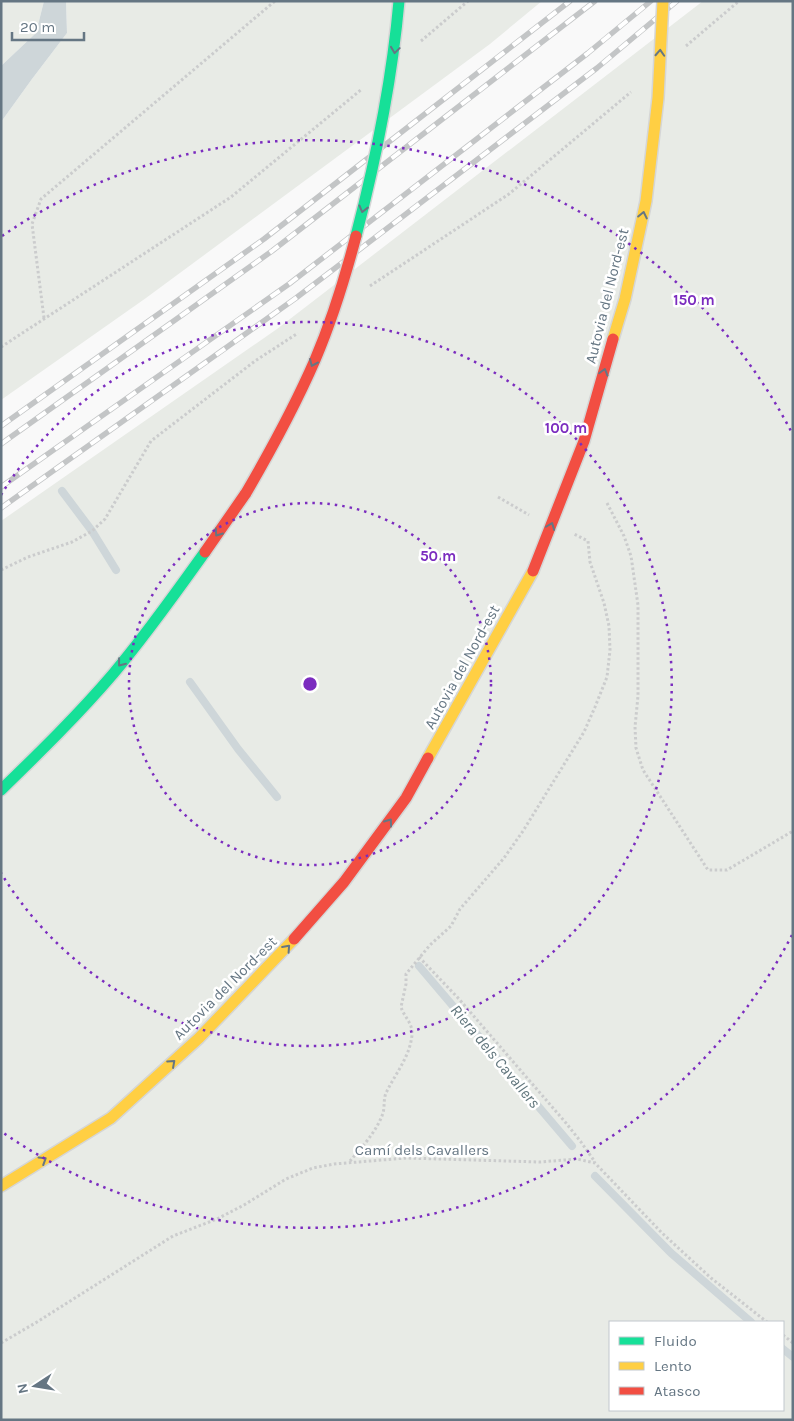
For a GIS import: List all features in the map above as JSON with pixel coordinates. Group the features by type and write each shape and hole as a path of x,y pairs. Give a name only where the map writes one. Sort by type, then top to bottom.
{"highway":[{"path":"1,790 113,674 165,607 246,493 282,429 316,358 342,287 364,209 389,93 399,1"},
{"name":"Autovia del Nord-est","path":"1,1186 111,1118 199,1038 284,951 338,889 406,798 533,571 584,441 624,299 646,201 658,98 663,1"}],"path":[{"path":"44,318 32,224 41,199 275,1"},
{"path":"414,46 468,1"},
{"path":"1,347 231,197 368,84"},
{"path":"498,497 532,516"},
{"path":"607,503 624,536 631,556 637,598 638,689 635,727 636,748 643,770 708,870 727,870 793,831"},
{"path":"350,1161 373,1133 383,1113 386,1091 406,1055 412,1036 411,1026 401,1007 406,974 451,926 460,909 504,858 523,830 584,732 607,677 610,650 609,626 604,603 590,562 588,541 572,534"},
{"path":"419,958 459,999 566,1123 595,1163 662,1233 712,1278 766,1321"},
{"name":"Camí dels Cavallers","path":"1,1343 173,1236 217,1219 295,1175 313,1168 350,1161 406,1158 540,1162 577,1159 595,1163"}],"shaded area":[{"path":"1,1 44,1 36,33 1,66"},
{"path":"44,1 66,1 67,33 1,122 1,66 36,33"},
{"path":"66,1 542,1 490,44 146,298 1,400 1,122 67,33"},
{"path":"703,1 793,1 793,1420 1,1420 1,521 277,329"}],"waterway":[{"path":"62,491 92,531 116,570"},
{"path":"190,682 238,749 277,797"},
{"name":"Riera dels Cavallers","path":"419,966 572,1146"},
{"name":"Riera dels Cavallers","path":"595,1176 671,1253 750,1321"},
{"name":"Riera dels Cavallers","path":"784,1350 793,1357"}],"railway":[{"path":"1,426 264,239 570,1"},
{"path":"1,444 272,251 595,1"},
{"path":"1,487 289,284 588,53 651,1"},
{"path":"1,508 296,298 597,68 677,1"}],"traffic: fast":[{"path":"356,236 382,120 392,61 399,1"},
{"path":"1,790 44,748 113,674 149,629 205,552"}],"traffic: slow":[{"path":"613,339 625,299 646,201 658,98 663,1"},
{"path":"428,758 533,571"},
{"path":"1,1186 111,1118 199,1038 294,939"}],"traffic: jam":[{"path":"246,493 265,461 315,360 338,299 356,236"},
{"path":"533,571 584,441 613,339"},
{"path":"205,552 246,493"},
{"path":"294,939 344,882 406,798 428,758"}]}
